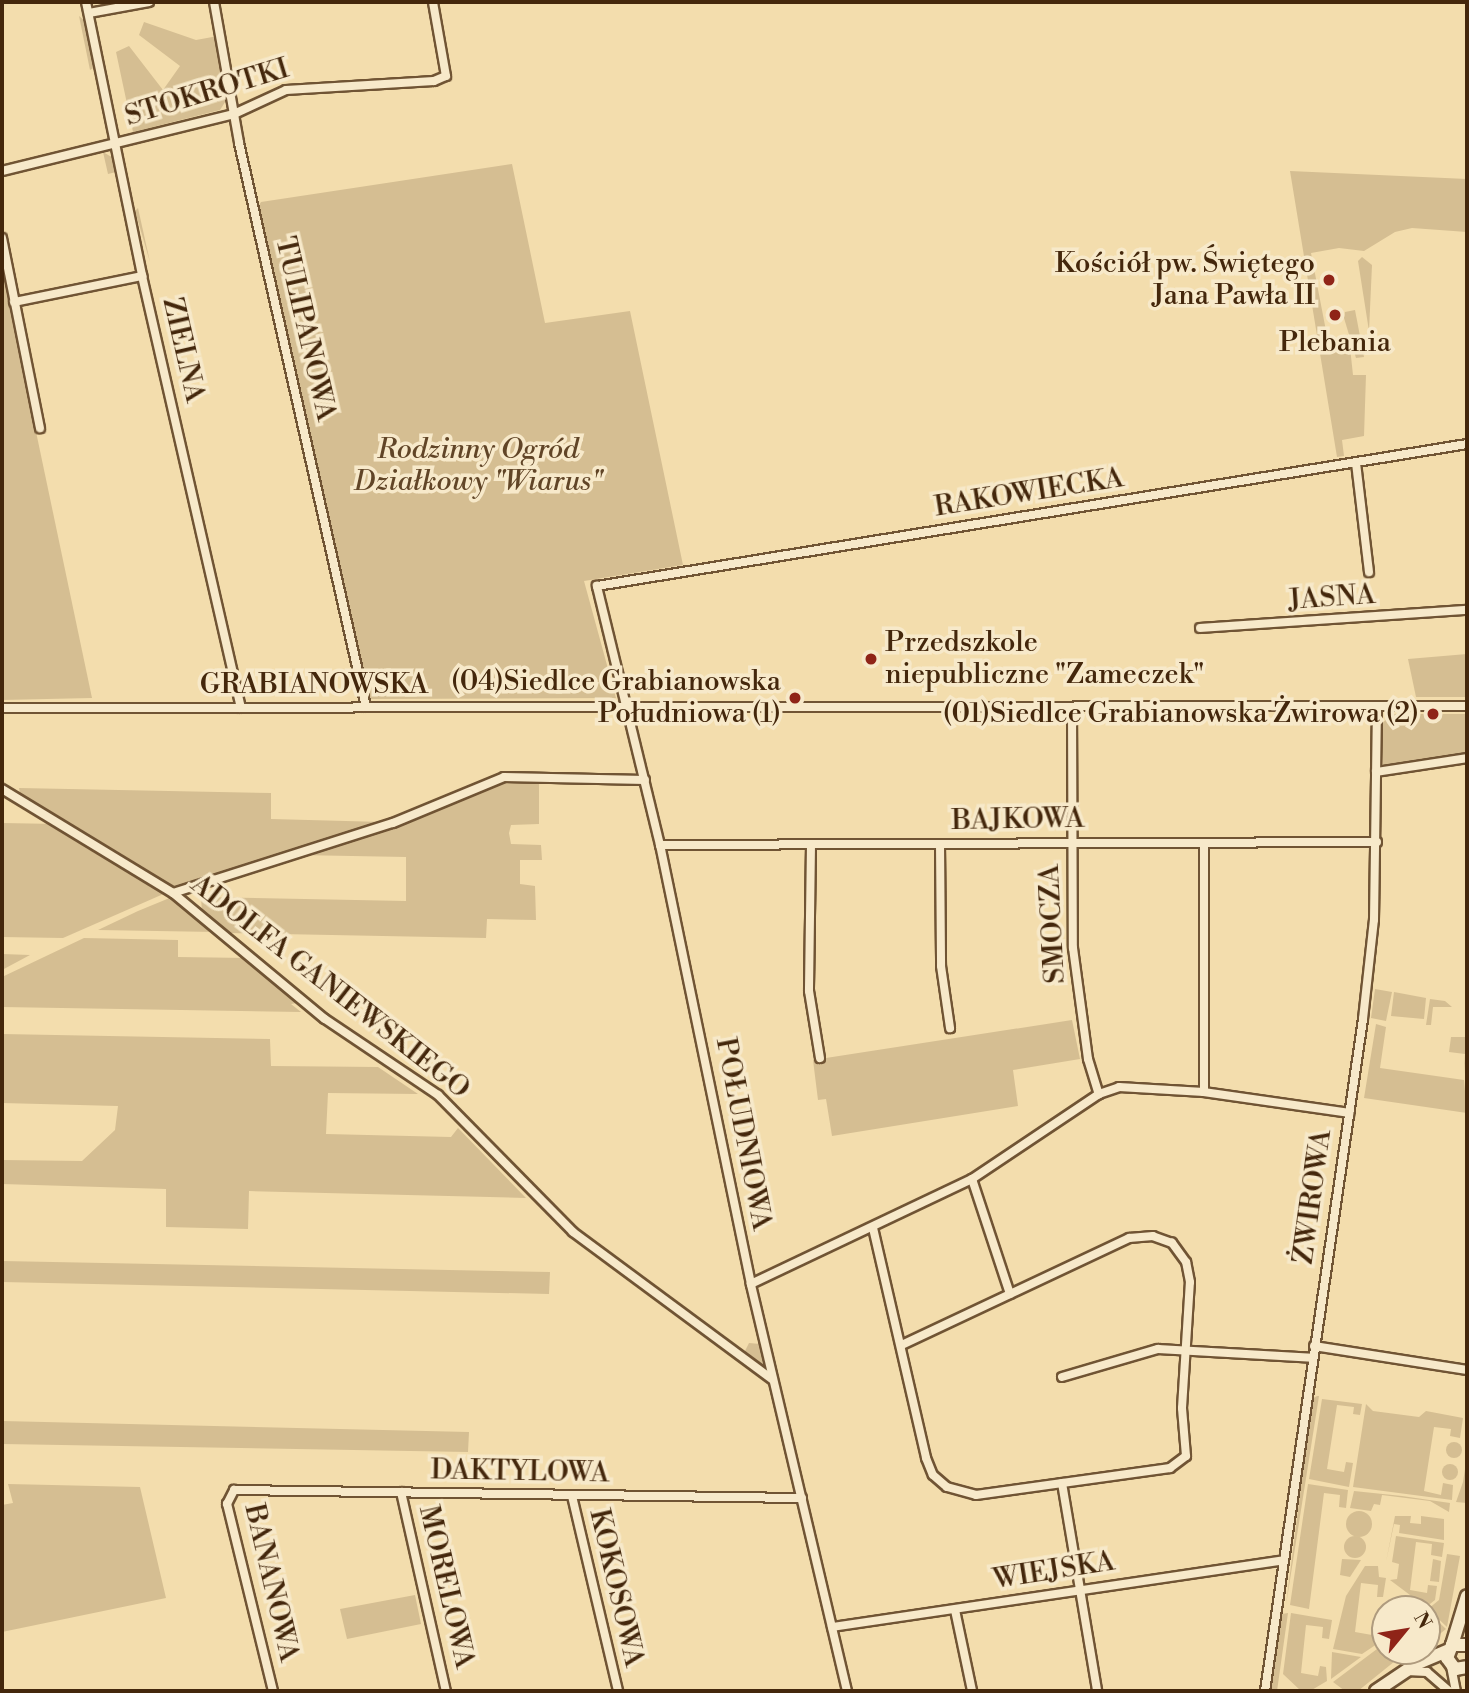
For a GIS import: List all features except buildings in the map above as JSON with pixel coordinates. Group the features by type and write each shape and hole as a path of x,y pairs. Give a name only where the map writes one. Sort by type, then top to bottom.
{"main road":[{"path":"1376,1691 1418,1663 1458,1656 1467,1597"}],"street":[{"name":"ZIELNA","path":"86,2 142,276 241,708"},
{"path":"89,13 149,2"},
{"name":"TULIPANOWA","path":"214,2 234,114 366,707"},
{"name":"STOKROTKI","path":"2,171 234,114 286,90 307,85 434,81 446,76 433,2"},
{"path":"2,238 40,428"},
{"path":"14,302 142,276"},
{"name":"RAKOWIECKA","path":"597,586 1467,444"},
{"path":"1356,463 1369,572"},
{"name":"POŁUDNIOWA","path":"597,586 646,779 751,1284 847,1691"},
{"name":"JASNA","path":"1200,628 1467,610"},
{"name":"GRABIANOWSKA","path":"2,708 1467,706"},
{"name":"SMOCZA","path":"1072,707 1073,948 1088,1059 1099,1094"},
{"name":"ŻWIROWA","path":"1265,1691 1349,1113 1374,920 1377,707"},
{"path":"1376,772 1467,758"},
{"path":"173,893 393,823 504,777 646,779"},
{"name":"ADOLFA GANIEWSKIEGO","path":"2,789 173,893 325,1019 438,1095 573,1232 772,1379"},
{"name":"BAJKOWA","path":"660,845 1377,842"},
{"path":"1204,843 1205,1092"},
{"path":"940,844 941,967 950,1028"},
{"path":"811,845 809,991 820,1058"},
{"path":"751,1284 972,1179 1099,1094 1144,1085 1349,1113"},
{"path":"972,1179 1010,1294"},
{"path":"873,1228 926,1458 940,1482 976,1495 1170,1468 1182,1462 1187,1451 1182,1408 1190,1282 1186,1262 1172,1243 1153,1236 1129,1238 902,1345"},
{"path":"1314,1346 1467,1370"},
{"path":"1062,1377 1158,1349 1184,1348 1312,1358"},
{"path":"1062,1483 1097,1691"},
{"name":"DAKTYLOWA","path":"237,1489 802,1498"},
{"name":"BANANOWA","path":"237,1489 230,1493 227,1504 272,1691"},
{"name":"MORELOWA","path":"401,1492 446,1691"},
{"name":"KOKOSOWA","path":"572,1496 618,1691"},
{"name":"WIEJSKA","path":"832,1627 1283,1560"},
{"path":"955,1610 972,1691"},
{"path":"1404,1671 1427,1672 1454,1691 1458,1656"}],"green space":[{"path":"79,16 85,21 95,67 90,70"},
{"path":"144,22 196,40 218,36 227,99 220,110 133,132 116,52 129,46 163,90 180,66 139,35"},
{"path":"103,152 115,159 116,172 108,174"},
{"name":"Rodzinny Ogród Działkowy \"Wiarus\"","path":"512,164 545,323 630,311 683,565 584,581 616,698 367,699 258,207 261,202"},
{"path":"1290,171 1467,179 1467,232 1412,228 1395,232 1364,251 1339,248 1311,253 1328,341 1349,338 1353,375 1366,375 1364,436 1342,440 1344,456 1337,457"},
{"path":"138,208 150,262 135,211"},
{"path":"1362,257 1372,265 1369,331 1358,261"},
{"path":"2,270 92,698 2,700"},
{"path":"1355,310 1364,357 1356,358 1344,318 1345,312"},
{"path":"1467,654 1467,697 1416,697 1408,659"},
{"path":"1393,714 1467,714 1467,752 1429,762 1425,758 1383,766 1381,724"},
{"path":"505,781 539,781 539,824 511,825 509,833 511,844 541,845 542,860 520,860 520,884 535,886 536,920 487,919 486,938 226,933 202,913 201,897 406,901 406,857 298,855 387,830"},
{"path":"19,788 271,793 271,819 383,822 175,889 21,799"},
{"path":"2,823 57,824 168,892 63,938 2,937"},
{"path":"172,897 216,932 98,930 138,911"},
{"path":"84,938 178,940 178,957 247,958 297,1003 291,1004 301,1012 2,1007 2,977"},
{"path":"2,954 30,955 2,970"},
{"path":"1375,989 1392,992 1386,1021 1371,1018"},
{"path":"1394,992 1426,998 1424,1019 1391,1016"},
{"path":"1430,999 1445,1001 1452,1007 1433,1007 1431,1025 1426,1025"},
{"path":"1072,1020 1080,1059 1013,1070 1018,1106 832,1136 826,1099 818,1100 813,1060"},
{"path":"1376,1024 1386,1027 1380,1068 1464,1080 1467,1113 1364,1098"},
{"path":"2,1034 270,1039 271,1066 378,1067 418,1094 328,1093 326,1134 451,1137 458,1128 526,1198 249,1191 248,1229 166,1227 166,1189 2,1184 2,1160 82,1161 115,1130 118,1106 2,1103"},
{"path":"1451,1037 1465,1037 1467,1041 1464,1074 1465,1054 1449,1052"},
{"path":"2,1261 550,1272 549,1294 2,1282"},
{"path":"749,1343 760,1344 766,1365 762,1369 743,1355"},
{"path":"1319,1396 1286,1605 1312,1399"},
{"path":"1322,1399 1362,1404 1360,1415 1353,1414 1354,1407 1337,1405 1327,1469 1344,1472 1346,1462 1353,1463 1349,1487 1309,1479"},
{"path":"1366,1404 1373,1411 1419,1417 1426,1411 1463,1418 1460,1438 1450,1436 1451,1429 1434,1427 1424,1491 1441,1495 1443,1483 1453,1485 1452,1500 1353,1487"},
{"path":"2,1421 469,1432 468,1452 2,1444"},
{"path":"1454,1442 1460,1444 1460,1456 1454,1458 1448,1456 1446,1450 1448,1444"},
{"path":"1467,1456 1467,1503 1456,1502 1463,1482"},
{"path":"1450,1464 1458,1472 1450,1480 1442,1472"},
{"path":"8,1484 140,1487 166,1598 2,1632 2,1505 13,1503"},
{"path":"1308,1484 1348,1490 1346,1508 1339,1507 1340,1495 1324,1493 1309,1609 1290,1605"},
{"path":"1354,1491 1450,1503 1449,1512 1430,1501 1382,1495 1380,1505 1374,1504 1371,1511 1350,1508"},
{"path":"1359,1511 1368,1515 1372,1524 1368,1533 1359,1537 1350,1533 1346,1524 1350,1515"},
{"path":"1395,1516 1411,1516 1410,1523 1421,1524 1421,1516 1444,1519 1444,1540 1399,1533 1400,1525 1394,1524 1386,1562"},
{"path":"1351,1536 1359,1536 1366,1543 1366,1551 1359,1558 1351,1558 1344,1551 1344,1543"},
{"path":"1396,1536 1444,1543 1442,1557 1431,1555 1432,1544 1416,1542 1410,1590 1427,1593 1428,1585 1437,1586 1436,1595 1410,1595 1390,1580 1397,1579 1399,1564 1392,1562"},
{"path":"1447,1554 1460,1556 1447,1627 1441,1621 1440,1595"},
{"path":"1342,1559 1361,1560 1350,1577 1340,1575"},
{"path":"1433,1559 1441,1561 1439,1582 1430,1581"},
{"path":"1365,1566 1378,1566 1379,1577 1386,1578 1383,1595 1377,1595 1378,1585 1361,1583 1355,1632 1371,1635 1371,1648 1362,1654 1333,1649 1346,1596"},
{"path":"415,1595 421,1624 347,1639 340,1609"},
{"path":"1288,1613 1277,1691 1271,1691 1282,1614"},
{"path":"1291,1613 1332,1620 1329,1639 1322,1638 1323,1627 1306,1625 1301,1673 1318,1676 1320,1666 1326,1667 1327,1681 1310,1691 1301,1691 1283,1674"},
{"path":"1332,1652 1361,1657 1331,1679"},
{"path":"1371,1654 1371,1665 1390,1665 1358,1691 1345,1691 1333,1682"}],"place":[{"name":"Kościół pw. Świętego Jana Pawła II","path":"1329,280"},
{"name":"Plebania","path":"1335,315"},
{"name":"Przedszkole niepubliczne \"Zameczek\"","path":"871,659"},
{"name":"(04)Siedlce Grabianowska Południowa (1)","path":"795,698"},
{"name":"(01)Siedlce Grabianowska Żwirowa (2)","path":"1433,714"}]}
